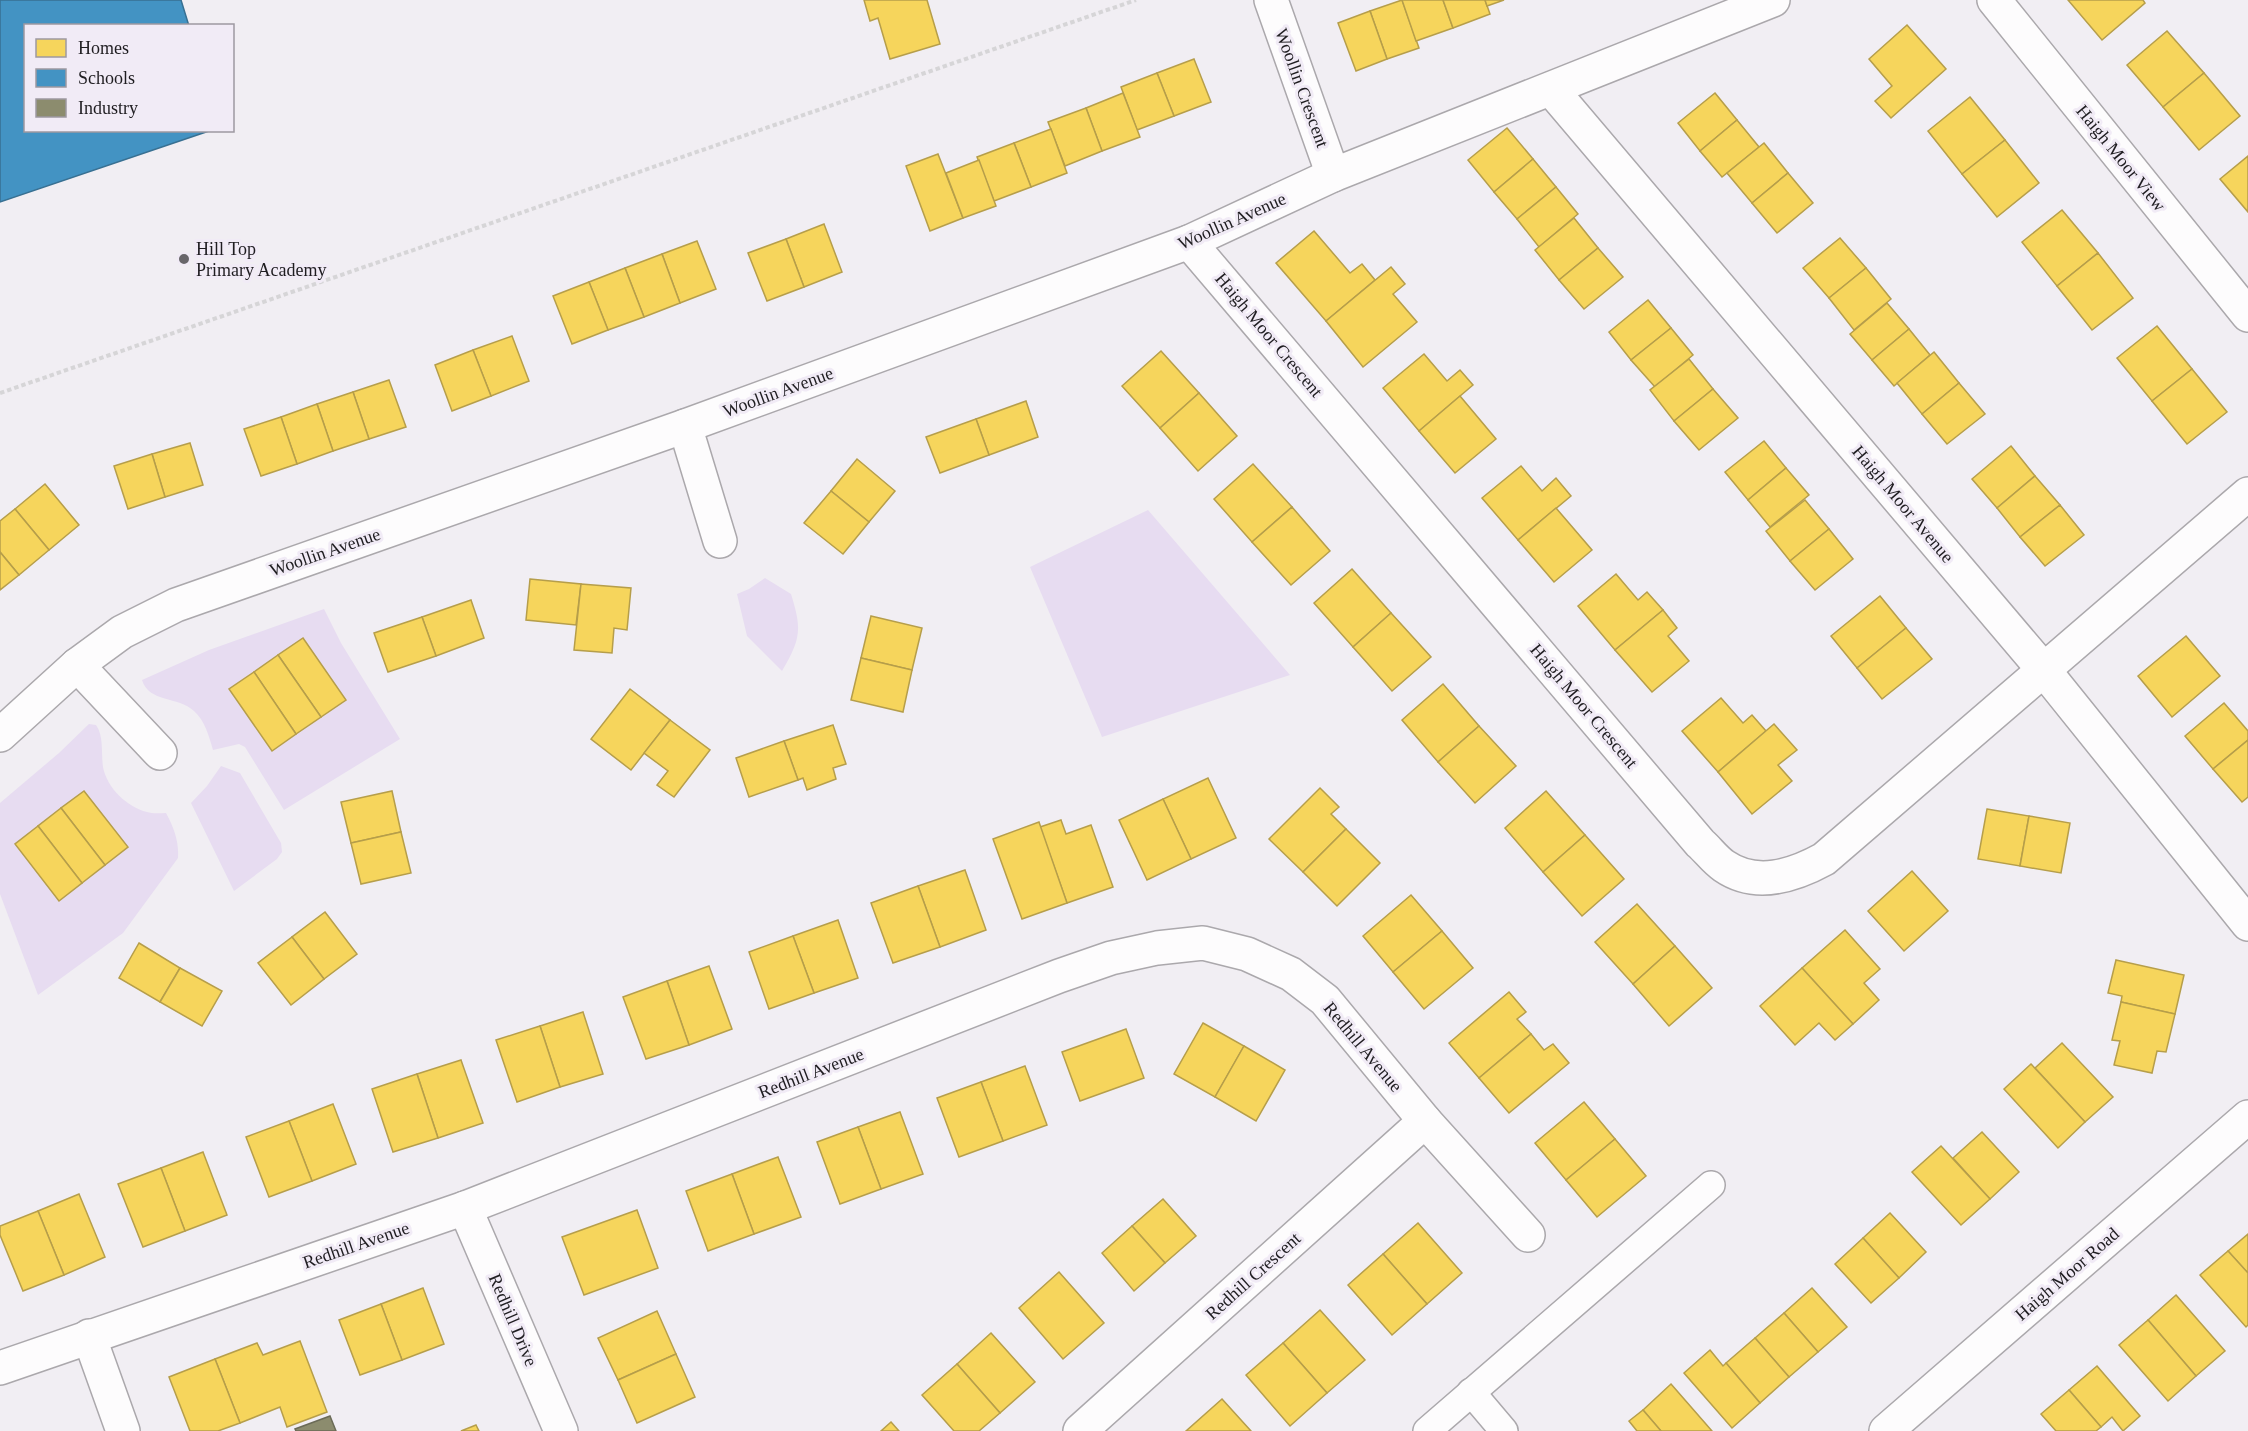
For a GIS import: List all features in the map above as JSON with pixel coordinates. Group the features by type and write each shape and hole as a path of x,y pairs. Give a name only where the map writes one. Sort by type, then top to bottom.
{"street":[{"name":"Woollin Crescent","path":"1271,0 1333,175"},
{"name":"Woollin Avenue","path":"0,735 77,665 122,632 176,605 685,426 1189,242 1333,175 1773,0"},
{"name":"Haigh Moor View","path":"1994,0 2248,315"},
{"name":"Haigh Moor Avenue","path":"1551,89 2043,669 2248,924"},
{"name":"Haigh Moor Crescent","path":"1189,242 1700,843 1724,866 1749,877 1778,877 1802,872 1824,859 2043,669"},
{"path":"685,426 720,541"},
{"path":"2043,669 2248,494"},
{"path":"77,665 160,753"},
{"name":"Redhill Avenue","path":"0,1368 465,1208 1059,976 1112,958 1157,948 1203,943 1247,954 1292,974 1325,1000 1425,1121 1528,1235"},
{"name":"Haigh Moor Road","path":"1886,1431 2248,1117"},
{"name":"Redhill Crescent","path":"1080,1431 1425,1121"},
{"name":"Redhill Drive","path":"465,1208 561,1431"},
{"path":"89,1336 123,1431"}],"lane":[{"path":"1426,1431 1711,1185"},
{"path":"1471,1392 1504,1431"}],"path":[{"path":"0,393 1136,0"}],"shaded area":[{"path":"1148,510 1290,675 1102,737 1030,567"},
{"path":"765,578 791,594 797,616 796,642 782,671 747,636 737,594"},
{"path":"324,609 341,643 400,739 284,810 245,747 239,744 213,750 204,724 194,711 180,703 157,696 146,687 142,680 209,650"},
{"path":"89,724 96,725 99,729 103,767 113,789 132,806 149,813 166,813 178,846 178,858 123,933 38,995 0,894 0,803"},
{"path":"221,766 240,773 281,843 282,852 277,859 234,891 191,803"}],"building: Homes":[{"path":"864,0 927,0 940,44 890,59 878,18 870,21"},
{"path":"1402,0 1419,48 1387,59 1370,11"},
{"path":"1402,0 1443,0 1453,28 1416,41"},
{"path":"1443,0 1485,0 1490,14 1453,28"},
{"path":"1485,0 1504,0 1487,6"},
{"path":"2068,0 2143,0 2145,3 2102,40"},
{"path":"1370,11 1387,59 1356,71 1338,23"},
{"path":"1907,25 1946,69 1891,118 1875,101 1892,86 1869,59"},
{"path":"2167,31 2204,73 2163,107 2127,65"},
{"path":"1194,59 1211,102 1174,116 1157,73"},
{"path":"1157,73 1174,116 1137,130 1121,87"},
{"path":"2204,73 2240,116 2199,150 2163,107"},
{"path":"1123,93 1140,137 1102,151 1086,108"},
{"path":"1715,93 1737,120 1700,151 1678,123"},
{"path":"1970,97 2005,140 1962,174 1928,131"},
{"path":"1086,108 1102,151 1065,166 1048,122"},
{"path":"1737,120 1759,147 1722,177 1700,151"},
{"path":"1507,128 1533,159 1494,192 1468,160"},
{"path":"1051,129 1067,173 1031,187 1014,143"},
{"path":"2005,140 2039,183 1997,217 1962,174"},
{"path":"1014,143 1031,187 994,201 977,157"},
{"path":"1764,143 1788,173 1752,203 1727,173"},
{"path":"938,154 963,218 930,231 906,166"},
{"path":"2248,156 2248,212 2220,179"},
{"path":"1533,159 1556,187 1517,219 1494,192"},
{"path":"979,160 996,206 963,218 946,173"},
{"path":"1788,173 1813,203 1777,233 1752,203"},
{"path":"1556,187 1578,214 1539,247 1517,219"},
{"path":"2062,210 2098,253 2057,286 2022,242"},
{"path":"1574,218 1598,248 1559,280 1535,250"},
{"path":"824,224 842,272 804,287 786,239"},
{"path":"1314,231 1350,273 1362,264 1375,280 1326,321 1276,263"},
{"path":"1840,238 1866,268 1829,298 1803,268"},
{"path":"786,239 804,287 767,301 748,253"},
{"path":"697,241 716,289 680,303 662,254"},
{"path":"1598,248 1623,277 1584,309 1559,280"},
{"path":"2098,253 2133,298 2092,330 2057,286"},
{"path":"662,254 680,303 644,317 625,268"},
{"path":"1391,267 1405,284 1393,294 1417,322 1363,367 1326,321"},
{"path":"625,268 644,317 608,330 589,282"},
{"path":"1866,268 1891,299 1854,330 1829,298"},
{"path":"589,282 608,330 572,344 553,296"},
{"path":"1648,300 1671,328 1631,360 1609,332"},
{"path":"1887,303 1909,329 1872,360 1850,334"},
{"path":"2157,326 2192,369 2152,401 2117,358"},
{"path":"1671,328 1693,355 1655,387 1631,360"},
{"path":"1909,329 1930,355 1894,386 1872,360"},
{"path":"512,336 529,381 491,396 473,350"},
{"path":"473,350 491,396 452,411 435,365"},
{"path":"1161,351 1199,393 1160,428 1122,386"},
{"path":"1934,352 1959,383 1922,414 1897,383"},
{"path":"1424,354 1447,381 1460,370 1473,385 1419,431 1383,388"},
{"path":"1689,359 1713,389 1674,421 1650,390"},
{"path":"2192,369 2227,412 2187,444 2152,401"},
{"path":"389,380 406,427 369,439 353,392"},
{"path":"1959,383 1985,414 1947,444 1922,414"},
{"path":"1713,389 1738,418 1699,450 1674,421"},
{"path":"353,392 369,439 333,451 317,404"},
{"path":"1199,393 1237,436 1198,471 1160,428"},
{"path":"1460,396 1496,439 1455,473 1419,431"},
{"path":"1026,401 1038,437 989,455 976,419"},
{"path":"317,404 333,451 297,464 281,417"},
{"path":"281,417 297,464 261,476 244,429"},
{"path":"976,419 989,455 940,473 926,437"},
{"path":"1764,441 1786,468 1748,500 1725,472"},
{"path":"190,443 203,485 165,497 152,454"},
{"path":"2011,446 2035,476 1997,508 1972,479"},
{"path":"152,454 165,497 128,509 114,466"},
{"path":"857,459 895,491 869,522 831,491"},
{"path":"1253,464 1292,507 1252,542 1214,499"},
{"path":"1521,466 1542,491 1556,478 1571,496 1518,540 1482,498"},
{"path":"1786,468 1809,495 1770,527 1748,500"},
{"path":"2035,476 2060,505 2020,537 1997,508"},
{"path":"45,484 79,525 49,550 15,509"},
{"path":"831,491 869,522 843,554 804,523"},
{"path":"1805,500 1829,529 1790,561 1766,531"},
{"path":"2060,505 2084,535 2045,566 2020,537"},
{"path":"1292,507 1330,551 1291,585 1252,542"},
{"path":"1556,508 1592,550 1554,582 1518,540"},
{"path":"15,509 49,550 19,575 0,552 0,521"},
{"path":"1829,529 1853,559 1815,590 1790,561"},
{"path":"0,552 19,575 0,590"},
{"path":"1352,569 1391,613 1353,647 1314,603"},
{"path":"1616,574 1638,600 1647,592 1663,610 1615,650 1578,606"},
{"path":"530,579 581,584 576,625 526,620"},
{"path":"581,584 631,588 627,630 614,628 612,653 574,650"},
{"path":"1880,596 1906,628 1857,668 1831,636"},
{"path":"471,600 484,638 436,656 422,617"},
{"path":"1663,610 1677,628 1668,636 1689,661 1652,692 1615,650"},
{"path":"1391,613 1431,657 1392,691 1353,647"},
{"path":"871,616 922,628 912,670 861,658"},
{"path":"422,617 436,656 388,672 374,633"},
{"path":"1906,628 1932,659 1882,699 1857,668"},
{"path":"2186,636 2220,676 2172,717 2138,676"},
{"path":"303,638 346,700 321,717 278,655"},
{"path":"278,655 321,717 296,734 254,672"},
{"path":"861,658 912,670 903,712 851,700"},
{"path":"254,672 296,734 272,751 229,689"},
{"path":"1443,684 1479,726 1438,762 1402,720"},
{"path":"630,689 670,720 631,770 591,739"},
{"path":"1721,698 1743,723 1752,715 1766,731 1718,772 1682,731"},
{"path":"2224,703 2248,731 2248,740 2213,769 2185,736"},
{"path":"670,720 710,750 674,797 657,785 668,771 644,753"},
{"path":"1774,724 1797,750 1778,765 1792,781 1752,814 1718,772"},
{"path":"833,725 846,764 833,768 836,779 807,790 803,778 798,780 784,741"},
{"path":"1479,726 1516,766 1475,803 1438,762"},
{"path":"2248,740 2248,797 2242,802 2213,769"},
{"path":"784,741 798,780 749,797 736,758"},
{"path":"1208,778 1236,838 1191,859 1163,799"},
{"path":"1320,788 1339,807 1331,814 1346,829 1303,872 1269,839"},
{"path":"84,791 128,847 105,865 61,808"},
{"path":"392,791 401,832 351,843 341,802"},
{"path":"1546,791 1585,835 1543,872 1505,828"},
{"path":"1163,799 1191,859 1147,880 1119,820"},
{"path":"61,808 105,865 82,883 38,826"},
{"path":"1987,809 2029,816 2020,866 1978,859"},
{"path":"2029,816 2070,823 2061,873 2020,866"},
{"path":"1061,820 1066,834 1091,825 1113,887 1067,903 1040,827"},
{"path":"1039,822 1067,903 1022,919 993,839"},
{"path":"38,826 82,883 59,901 15,844"},
{"path":"1346,829 1380,863 1337,906 1303,872"},
{"path":"401,832 411,873 361,884 351,843"},
{"path":"1585,835 1624,879 1582,916 1543,872"},
{"path":"965,870 986,930 940,947 918,886"},
{"path":"1912,871 1948,911 1904,951 1868,911"},
{"path":"918,886 940,947 893,963 871,903"},
{"path":"1411,895 1442,931 1393,972 1363,936"},
{"path":"1637,904 1675,946 1633,984 1595,942"},
{"path":"325,912 357,954 324,979 292,937"},
{"path":"838,920 858,978 814,993 793,936"},
{"path":"1845,930 1880,969 1864,983 1879,1000 1853,1024 1802,968"},
{"path":"1442,931 1473,968 1424,1009 1393,972"},
{"path":"793,936 814,993 769,1009 749,952"},
{"path":"292,937 324,979 291,1005 258,963"},
{"path":"139,943 180,968 160,1002 119,978"},
{"path":"1675,946 1712,988 1669,1026 1633,984"},
{"path":"2116,960 2184,975 2175,1014 2121,1002 2122,996 2108,993"},
{"path":"709,966 732,1029 689,1045 667,981"},
{"path":"180,968 222,991 202,1026 160,1002"},
{"path":"1802,968 1853,1024 1835,1040 1819,1023 1795,1045 1760,1006"},
{"path":"667,981 689,1045 646,1059 623,997"},
{"path":"1509,992 1526,1012 1517,1019 1531,1034 1479,1078 1449,1043"},
{"path":"2121,1002 2175,1014 2166,1052 2157,1051 2152,1073 2114,1065 2120,1041 2112,1040"},
{"path":"583,1012 603,1074 560,1087 540,1026"},
{"path":"1203,1023 1244,1046 1215,1097 1174,1074"},
{"path":"540,1026 560,1087 517,1102 496,1040"},
{"path":"1126,1029 1144,1078 1080,1101 1062,1052"},
{"path":"1531,1034 1544,1050 1553,1044 1569,1063 1509,1113 1479,1078"},
{"path":"2062,1043 2113,1097 2085,1122 2035,1068"},
{"path":"1244,1046 1285,1070 1256,1121 1215,1097"},
{"path":"461,1060 483,1123 438,1138 417,1074"},
{"path":"2031,1064 2085,1122 2058,1148 2004,1089"},
{"path":"1025,1066 1047,1125 1003,1141 981,1082"},
{"path":"417,1074 438,1138 393,1152 372,1089"},
{"path":"981,1082 1003,1141 959,1157 937,1098"},
{"path":"1584,1102 1615,1139 1566,1180 1535,1143"},
{"path":"333,1104 356,1164 312,1181 289,1121"},
{"path":"900,1112 923,1174 881,1189 858,1127"},
{"path":"289,1121 312,1181 269,1197 246,1137"},
{"path":"858,1127 881,1189 840,1204 817,1142"},
{"path":"1982,1132 2019,1172 1990,1199 1953,1158"},
{"path":"1615,1139 1646,1176 1597,1217 1566,1180"},
{"path":"1941,1146 1990,1199 1961,1225 1912,1172"},
{"path":"203,1152 227,1215 185,1231 161,1168"},
{"path":"778,1157 801,1217 754,1234 732,1174"},
{"path":"161,1168 185,1231 143,1247 118,1184"},
{"path":"732,1174 754,1234 708,1251 686,1191"},
{"path":"79,1194 105,1257 64,1275 38,1211"},
{"path":"1163,1199 1196,1236 1165,1263 1132,1226"},
{"path":"637,1210 658,1268 584,1295 562,1237"},
{"path":"38,1211 64,1275 23,1291 0,1235 0,1226"},
{"path":"1890,1213 1926,1252 1899,1278 1863,1238"},
{"path":"1418,1223 1462,1273 1427,1304 1383,1254"},
{"path":"1132,1226 1165,1263 1134,1291 1102,1253"},
{"path":"2248,1234 2248,1273 2228,1251"},
{"path":"1863,1238 1899,1278 1871,1303 1835,1264"},
{"path":"2228,1251 2248,1273 2248,1325 2246,1327 2200,1275"},
{"path":"1383,1254 1427,1304 1392,1335 1348,1285"},
{"path":"1059,1272 1104,1323 1063,1359 1019,1308"},
{"path":"423,1288 444,1344 402,1360 381,1304"},
{"path":"1812,1288 1847,1327 1818,1352 1784,1313"},
{"path":"2176,1295 2225,1351 2196,1376 2148,1320"},
{"path":"381,1304 402,1360 360,1375 339,1320"},
{"path":"1320,1310 1365,1360 1327,1393 1283,1343"},
{"path":"657,1311 676,1354 618,1380 598,1338"},
{"path":"1784,1313 1818,1352 1789,1377 1755,1338"},
{"path":"2148,1320 2196,1376 2168,1401 2119,1345"},
{"path":"991,1333 1035,1382 1000,1413 957,1364"},
{"path":"1755,1338 1789,1377 1760,1403 1726,1363"},
{"path":"300,1341 327,1412 287,1427 280,1407 240,1423 215,1359 257,1343 263,1355"},
{"path":"1283,1343 1327,1393 1290,1426 1246,1375"},
{"path":"1710,1350 1723,1366 1726,1363 1760,1403 1732,1428 1684,1373"},
{"path":"676,1354 695,1397 637,1423 618,1380"},
{"path":"215,1359 240,1423 218,1431 190,1431 169,1377"},
{"path":"957,1364 1000,1413 979,1431 954,1431 922,1395"},
{"path":"2097,1366 2140,1416 2123,1431 2112,1417 2101,1427 2069,1390"},
{"path":"1671,1384 1712,1431 1661,1431 1643,1410"},
{"path":"2069,1390 2101,1427 2096,1431 2056,1431 2041,1414"},
{"path":"1222,1399 1251,1431 1186,1431"},
{"path":"1643,1410 1661,1431 1637,1431 1629,1421"},
{"path":"891,1422 899,1431 881,1431"},
{"path":"476,1425 479,1431 461,1431"}],"building: Schools":[{"path":"0,0 181,0 188,24 24,24 24,132 206,132 0,202"}],"building: Industry":[{"path":"330,1416 336,1431 296,1431 295,1429"}],"place":[{"name":"Hill Top Primary Academy","path":"184,259"}]}
